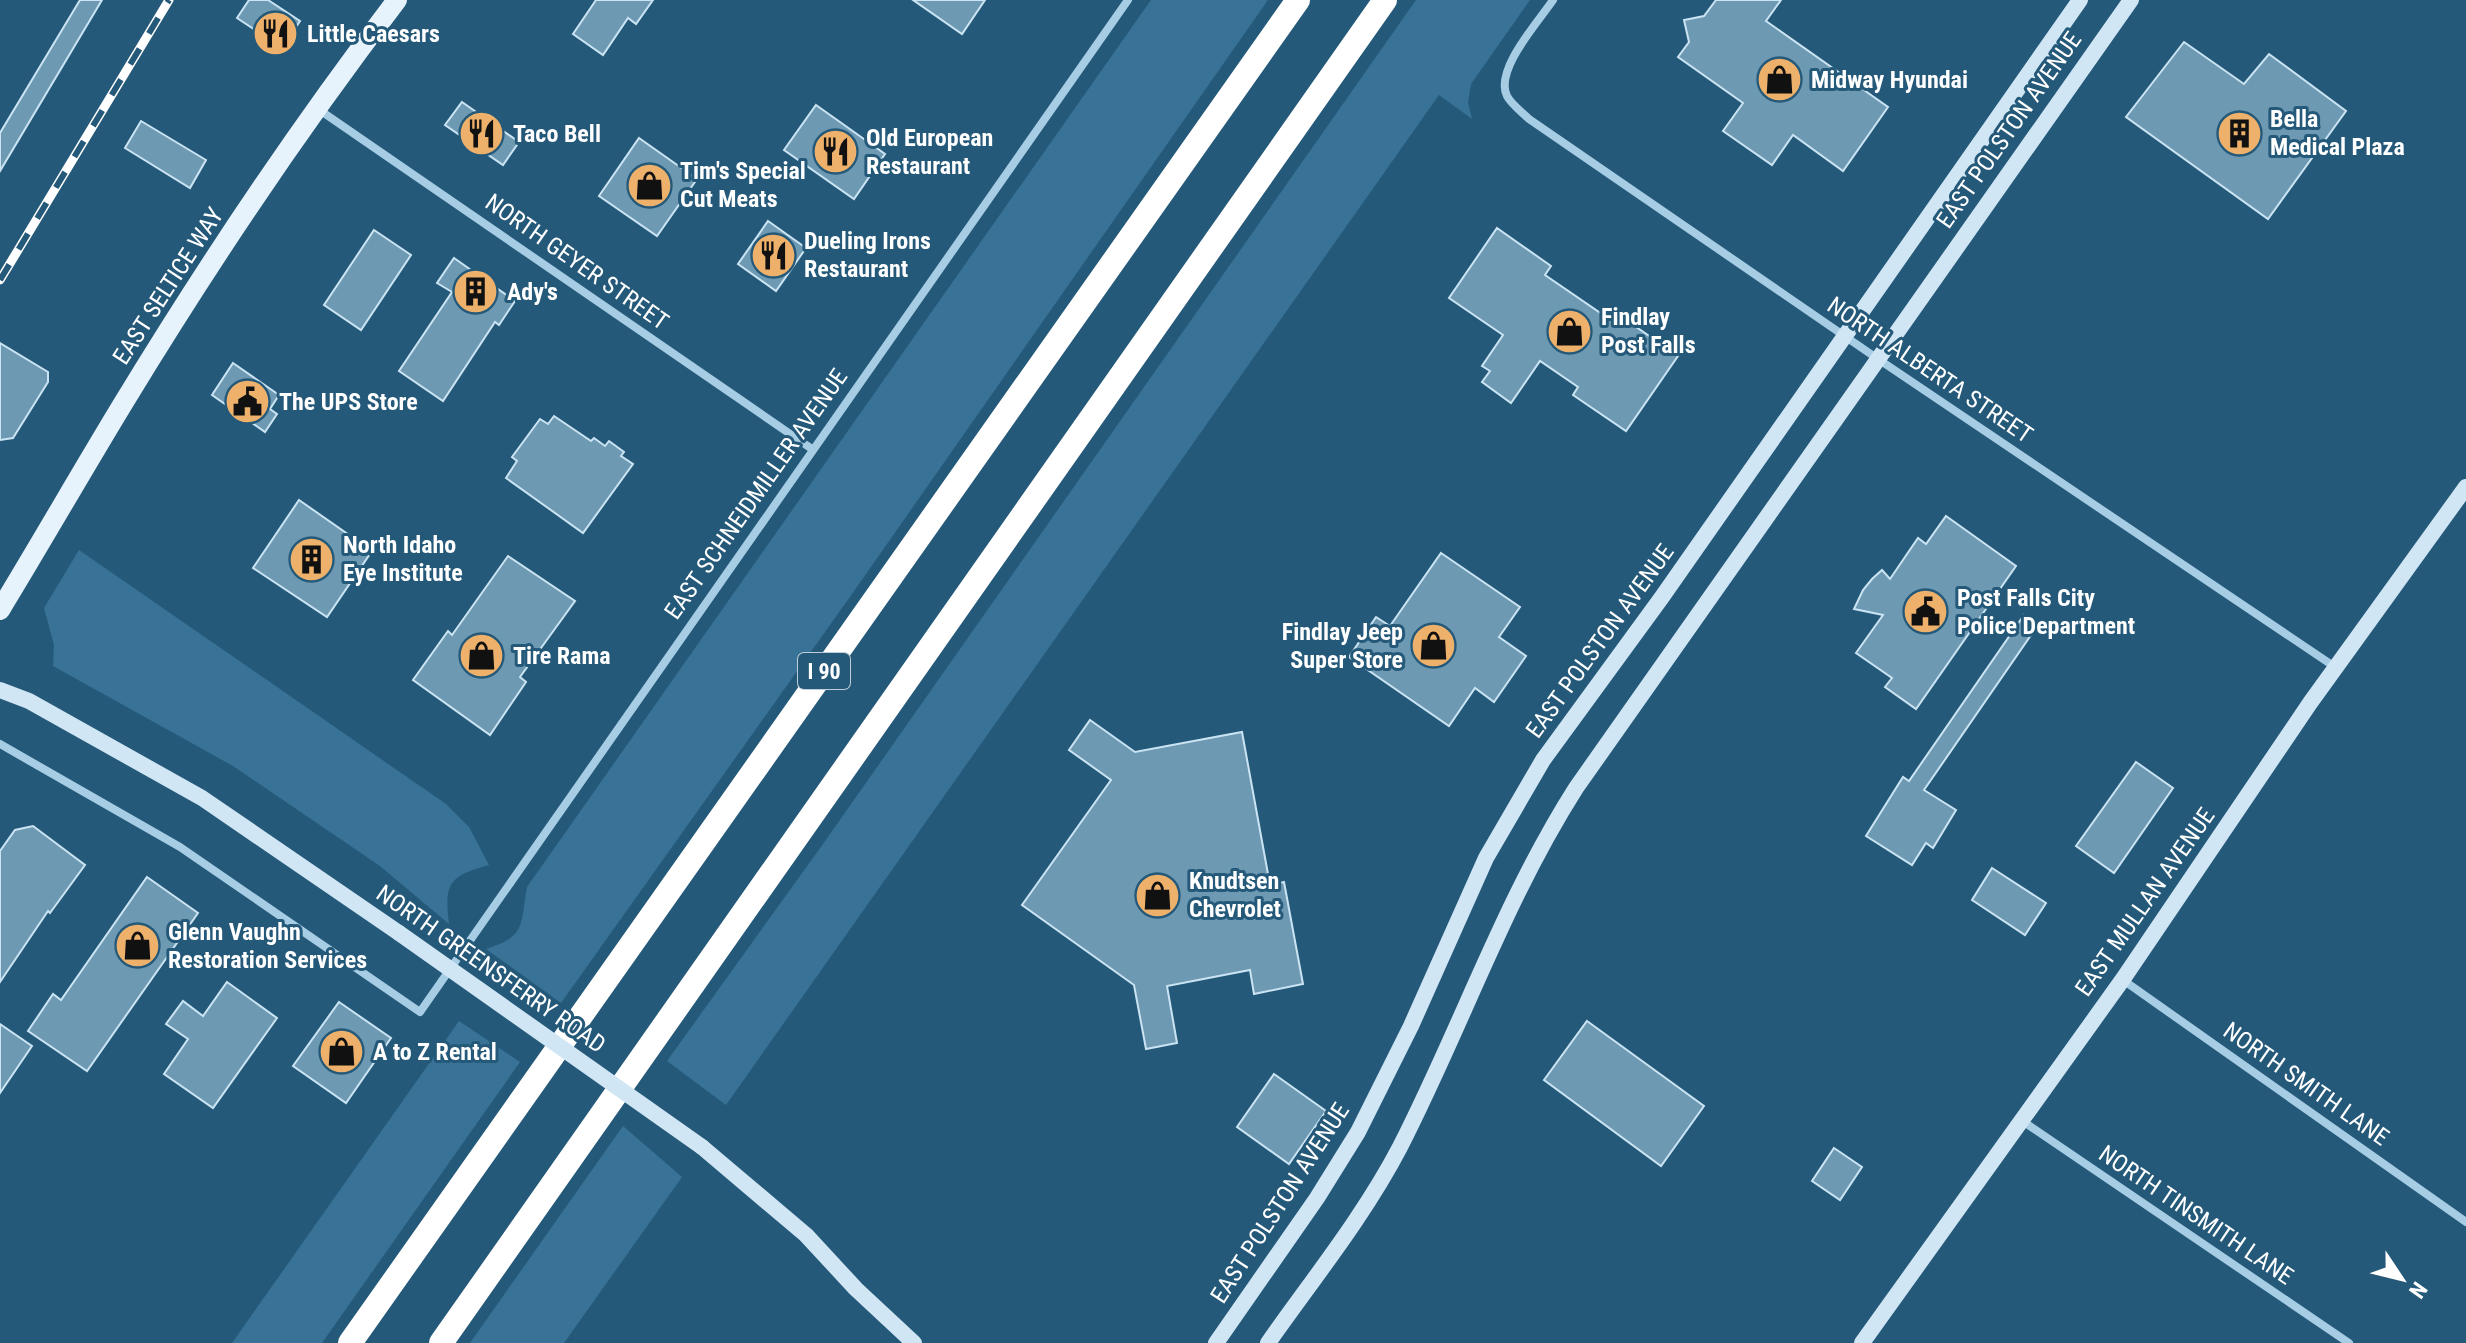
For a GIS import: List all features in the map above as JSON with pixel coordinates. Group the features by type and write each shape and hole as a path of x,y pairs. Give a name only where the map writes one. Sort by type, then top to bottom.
{"highway":[{"name":"I 90","path":"350,1343 1298,0"},
{"path":"441,1343 1385,0"}],"main road":[{"name":"EAST SELTICE WAY","path":"0,610 133,388 253,203 397,0"}],"street":[{"name":"EAST SCHNEIDMILLER AVENUE","path":"0,744 180,847 420,1012 1128,0"},
{"name":"NORTH ALBERTA STREET","path":"1553,0 1510,61 1503,84 1508,98 1529,119 1878,359 2336,667"},
{"name":"EAST POLSTON AVENUE","path":"1216,1343 1317,1198 1358,1132 1411,1026 1486,858 1543,760 1846,337 2080,0"},
{"name":"EAST POLSTON AVENUE","path":"1268,1343 1355,1220 1399,1149 1509,906 1546,835 1693,619 2131,0"},
{"name":"NORTH GEYER STREET","path":"318,109 812,449"},
{"name":"EAST MULLAN AVENUE","path":"1862,1343 2123,979 2336,667 2466,487"},
{"name":"NORTH GREENSFERRY ROAD","path":"0,690 29,701 202,798 702,1147 806,1235 856,1289 914,1343"},
{"name":"NORTH SMITH LANE","path":"2123,979 2466,1222"},
{"name":"NORTH TINSMITH LANE","path":"2020,1120 2349,1343"}],"shaded area":[{"path":"1151,0 1268,0 561,1003 486,949 515,934 522,920 527,887"},
{"path":"1416,0 1530,0 1471,84 1468,103 1472,119 1439,95 726,1105 667,1061"},
{"path":"79,550 446,804 469,827 489,865 465,873 452,883 448,899 449,924 380,866 233,766 53,666 54,645 44,608"},
{"path":"459,1021 520,1062 322,1343 232,1343"},
{"path":"623,1126 682,1177 564,1343 470,1343"}],"building":[{"path":"80,0 102,0 0,171 0,133"},
{"name":"Little Caesars","path":"249,0 268,0 300,21 282,48 237,18"},
{"path":"596,0 653,0 636,24 628,18 603,55 573,34"},
{"path":"913,0 985,0 962,34"},
{"name":"Midway Hyundai","path":"1716,0 1781,0 1766,21 1888,107 1843,171 1793,135 1772,165 1723,131 1743,103 1678,57 1689,42 1684,20 1704,16"},
{"name":"Bella Medical Plaza","path":"2184,42 2244,84 2269,54 2346,111 2268,219 2126,117"},
{"name":"Taco Bell","path":"462,102 519,142 503,165 445,125"},
{"name":"Old European Restaurant","path":"816,105 885,154 854,199 784,150"},
{"path":"141,121 206,160 190,188 125,148"},
{"name":"Tim's Special Cut Meats","path":"639,138 697,179 657,236 599,196"},
{"name":"Dueling Irons Restaurant","path":"768,221 806,248 776,291 738,264"},
{"name":"Findlay Post Falls","path":"1497,228 1551,266 1545,275 1621,327 1626,320 1678,356 1626,431 1573,395 1578,387 1540,361 1511,403 1482,382 1490,371 1482,366 1503,335 1449,298"},
{"path":"374,230 411,255 361,330 324,305"},
{"path":"454,258 515,301 499,325 495,322 443,401 399,371 452,292 437,283"},
{"path":"0,343 48,372 48,382 13,438 0,440"},
{"name":"The UPS Store","path":"233,363 279,395 270,409 277,414 265,432 212,395"},
{"path":"554,416 591,441 594,438 605,446 609,441 624,452 621,456 633,464 583,533 506,478 517,461 512,457 540,419 548,424"},
{"name":"North Idaho Eye Institute","path":"299,500 372,551 327,617 253,568"},
{"name":"Post Falls City Police Department","path":"1946,516 2016,566 1916,709 1885,687 1892,678 1856,653 1883,615 1854,609 1872,579 1882,570 1890,579 1918,538 1926,544"},
{"name":"Findlay Jeep Super Store","path":"1441,553 1520,607 1499,637 1526,656 1494,702 1475,688 1449,726 1349,657 1376,617 1390,626"},
{"name":"Tire Rama","path":"508,556 575,601 520,677 526,682 490,735 413,680 448,631 452,635"},
{"path":"2024,615 2038,625 1924,790 1956,810 1933,848 1926,843 1912,865 1866,836 1903,777 1909,781"},
{"name":"Knudtsen Chevrolet","path":"1090,720 1135,752 1242,732 1270,885 1284,882 1303,984 1254,994 1250,970 1167,986 1177,1043 1146,1049 1134,985 1022,905 1111,780 1069,750"},
{"path":"2136,762 2173,788 2114,873 2076,846"},
{"path":"33,826 85,865 50,913 48,911 0,982 0,851 15,830"},
{"path":"1992,868 2046,903 2025,935 1972,900"},
{"name":"Glenn Vaughn Restoration Services","path":"147,877 198,913 87,1071 28,1031 53,994 61,1000"},
{"path":"227,982 277,1018 213,1108 164,1074 188,1039 166,1024 183,1001 203,1016"},
{"name":"A to Z Rental","path":"339,1002 391,1038 346,1103 293,1066"},
{"path":"1587,1021 1704,1106 1661,1166 1544,1080"},
{"path":"0,1024 32,1046 0,1093"},
{"path":"1274,1074 1326,1111 1289,1164 1237,1127"},
{"path":"1834,1148 1862,1167 1840,1200 1812,1181"}],"railway":[{"path":"0,280 169,0"}],"place":[{"name":"Little Caesars","path":"276,34"},
{"name":"Midway Hyundai","path":"1780,80"},
{"name":"Bella Medical Plaza","path":"2239,133"},
{"name":"Taco Bell","path":"482,134"},
{"name":"Old European Restaurant","path":"835,152"},
{"name":"Tim's Special Cut Meats","path":"649,185"},
{"name":"Dueling Irons Restaurant","path":"773,255"},
{"name":"Ady's","path":"476,292"},
{"name":"Findlay Post Falls","path":"1570,331"},
{"name":"The UPS Store","path":"248,402"},
{"name":"North Idaho Eye Institute","path":"312,559"},
{"name":"Post Falls City Police Department","path":"1926,612"},
{"name":"Findlay Jeep Super Store","path":"1434,646"},
{"name":"Tire Rama","path":"482,656"},
{"name":"Knudtsen Chevrolet","path":"1158,895"},
{"name":"Glenn Vaughn Restoration Services","path":"137,946"},
{"name":"A to Z Rental","path":"342,1052"}]}
